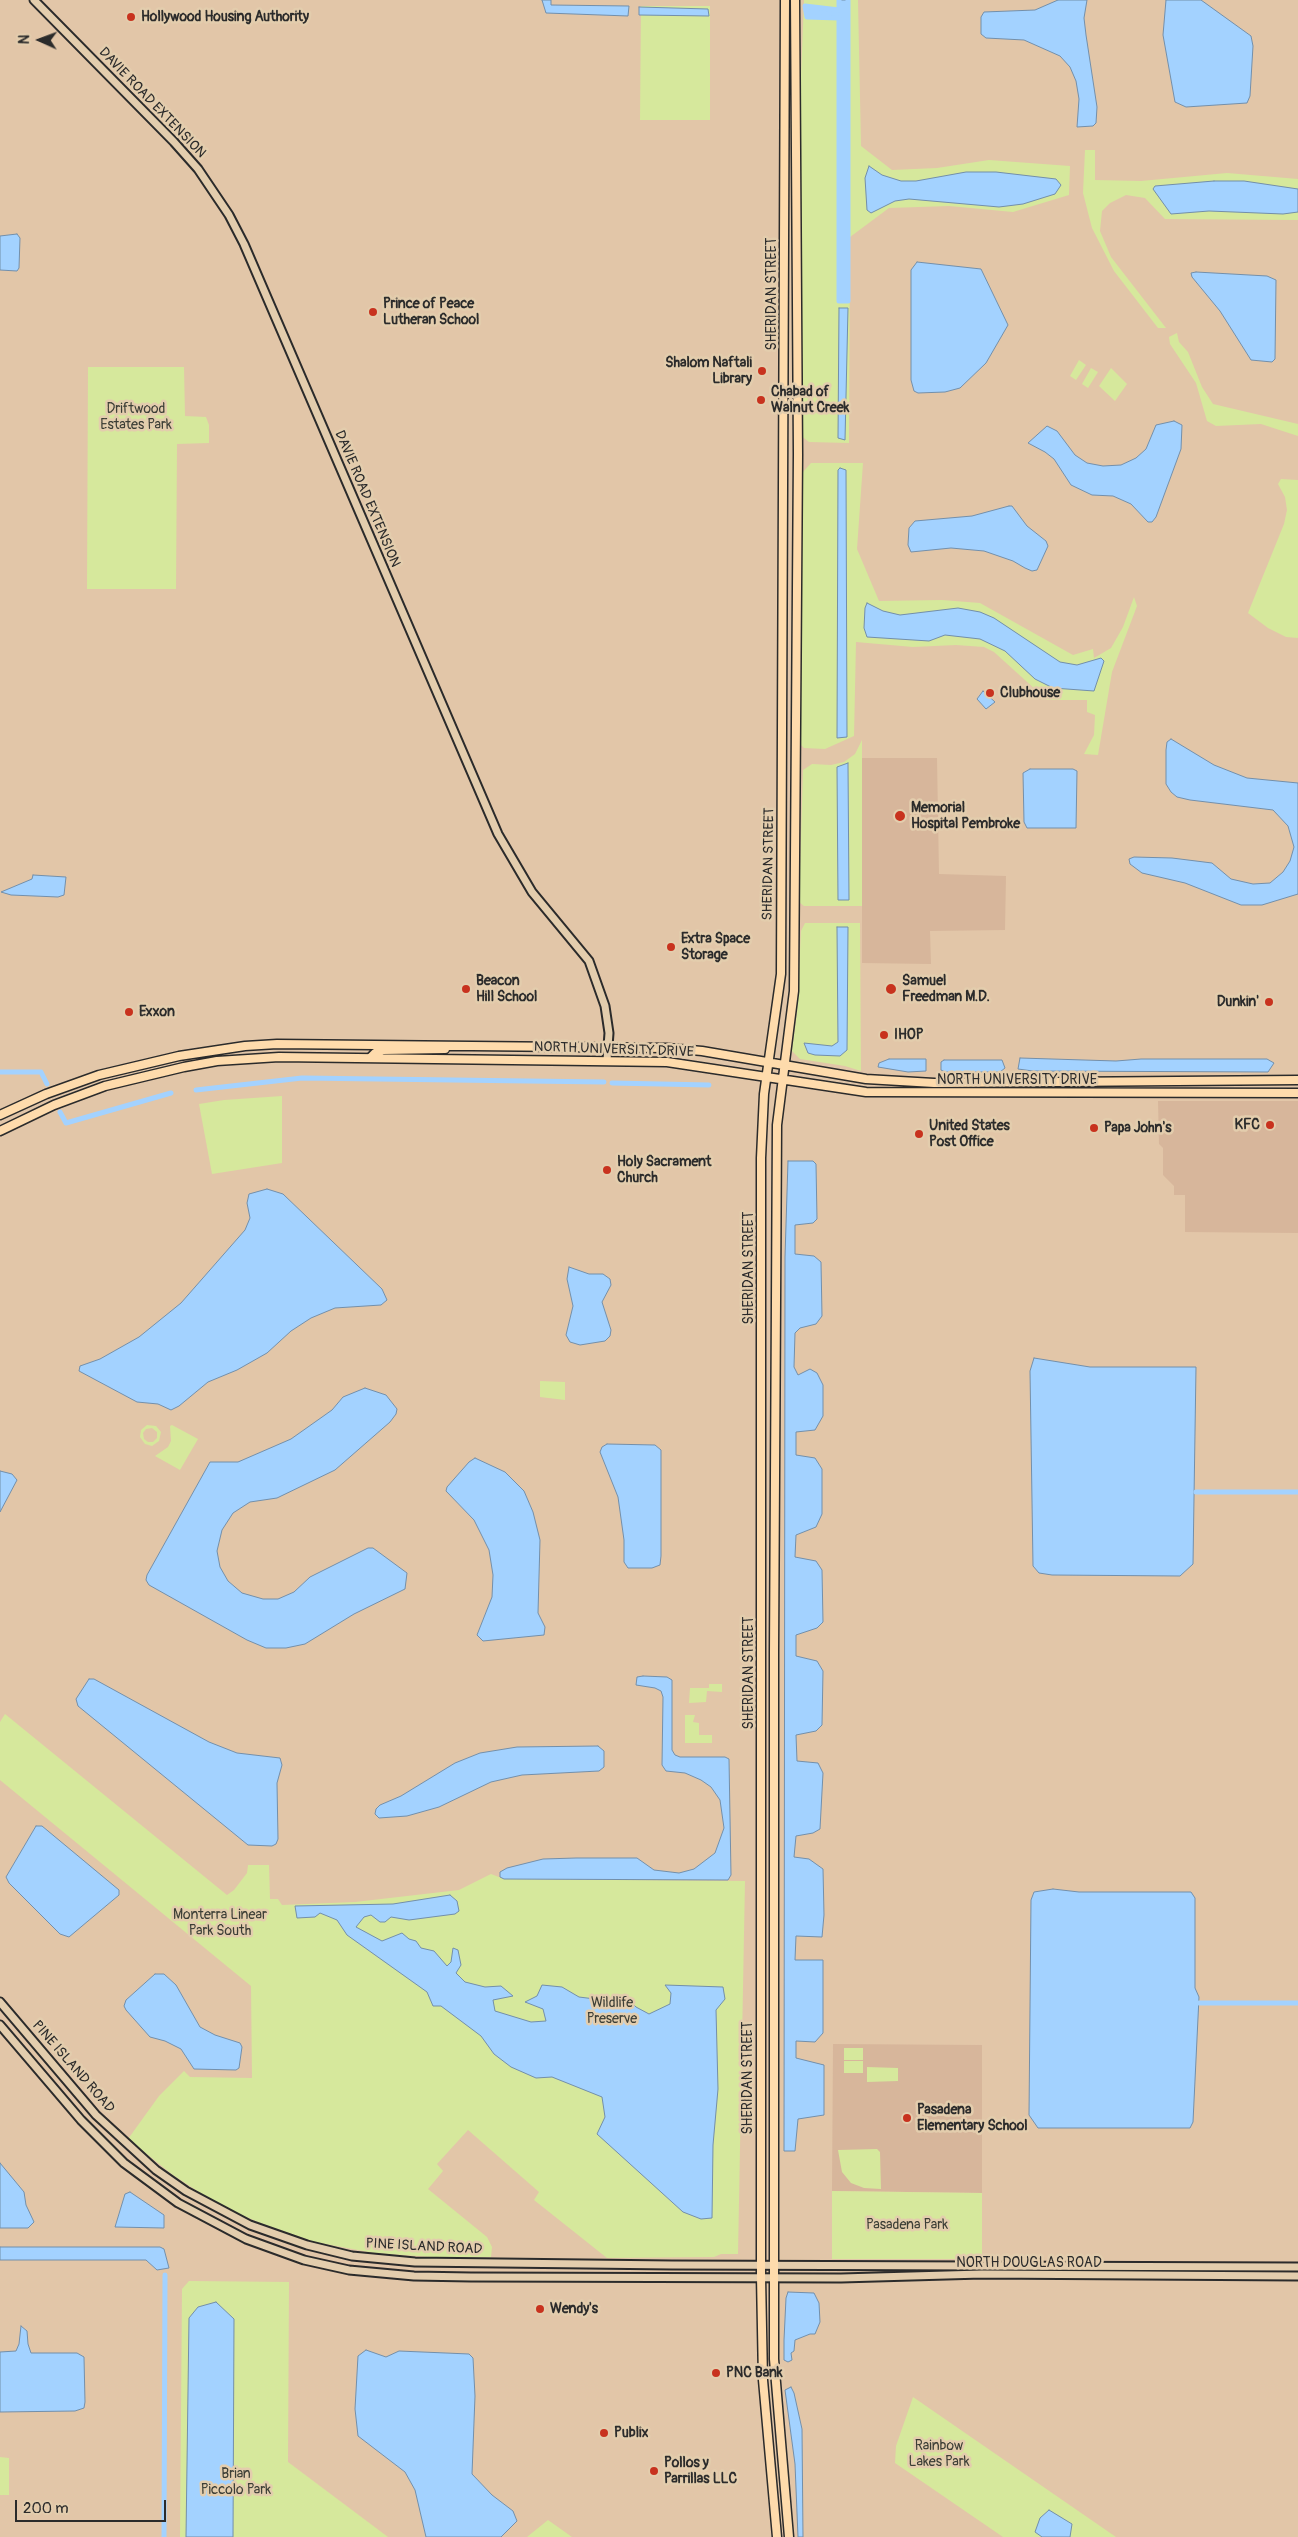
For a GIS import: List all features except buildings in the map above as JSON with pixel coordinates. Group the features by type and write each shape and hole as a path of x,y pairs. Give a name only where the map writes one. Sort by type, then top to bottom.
{"main road":[{"name":"DAVIE ROAD EXTENSION","path":"34,0 174,142 198,169 228,215 244,244 498,834 532,892 589,961 606,1006 610,1047 607,1060"},
{"name":"SHERIDAN STREET","path":"777,2537 763,2380 761,2277 761,1158 766,1078 781,974 785,0"},
{"name":"SHERIDAN STREET","path":"789,2537 775,2374 774,2278 776,1152 782,1080 794,992 797,761 795,0"},
{"name":"NORTH UNIVERSITY DRIVE","path":"0,1116 46,1094 98,1075 211,1050 277,1044 610,1047 687,1050 866,1079 934,1083 1298,1080"},
{"path":"372,1057 375,1053 383,1050 433,1051 454,1045"},
{"name":"NORTH UNIVERSITY DRIVE","path":"0,1131 54,1105 105,1086 184,1067 247,1058 372,1057 607,1060 696,1065 827,1088 874,1092 1298,1093"},
{"name":"PINE ISLAND ROAD","path":"0,2002 96,2115 138,2155 186,2191 222,2211 275,2234 307,2245 377,2260 761,2265"},
{"name":"PINE ISLAND ROAD","path":"0,2025 82,2120 146,2180 178,2203 216,2225 246,2239 304,2260 374,2274 414,2276 761,2277"},
{"name":"NORTH DOUGLAS ROAD","path":"761,2265 1298,2267"},
{"name":"NORTH DOUGLAS ROAD","path":"761,2277 982,2274 1298,2276"}],"shaded area":[{"name":"Memorial Hospital Pembroke","path":"862,758 937,758 939,874 1006,876 1005,930 930,931 931,964 862,963"},
{"path":"1158,1101 1298,1101 1298,1233 1185,1232 1185,1195 1174,1195 1174,1186 1163,1175 1163,1148 1159,1144"},
{"name":"Pasadena Elementary School","path":"833,2044 982,2045 982,2193 832,2191"}],"green space":[{"path":"804,0 858,0 861,146 892,170 937,168 989,160 1070,166 1069,195 1013,212 949,206 889,208 850,237 849,443 809,442 800,435 801,76"},
{"path":"641,6 710,6 710,120 640,120"},
{"path":"1085,150 1095,150 1095,180 1141,181 1227,173 1298,179 1298,220 1165,219 1145,198 1126,195 1110,203 1102,211 1100,231 1111,257 1166,328 1158,328 1114,271 1092,228 1083,193"},
{"path":"1177,333 1179,342 1188,352 1202,387 1213,404 1298,424 1298,436 1261,424 1216,426 1207,421 1196,383 1170,344 1169,337"},
{"path":"1079,360 1086,365 1076,380 1070,376"},
{"name":"Driftwood Estates Park","path":"88,367 184,367 185,416 206,417 209,425 209,443 177,444 176,589 87,589"},
{"path":"1091,368 1098,372 1088,388 1082,384"},
{"path":"1111,368 1127,384 1115,401 1099,386"},
{"path":"811,463 863,463 857,549 879,601 942,600 980,603 1073,655 1093,649 1094,658 1111,648 1123,627 1134,597 1137,606 1112,672 1098,755 1084,754 1094,735 1095,715 1087,712 1087,700 1047,700 994,652 984,647 956,645 913,647 856,642 854,736 825,749 804,748 800,744 800,536 803,472"},
{"path":"1281,479 1298,480 1298,638 1286,637 1268,628 1248,613 1284,524 1287,510 1285,497 1278,484"},
{"path":"862,740 862,906 804,906 799,902 803,770 812,764 831,765 844,762 855,754"},
{"path":"805,923 860,923 861,1071 845,1066 800,1059 792,1051 797,1013 801,931"},
{"path":"282,1096 282,1163 212,1174 199,1104 224,1100"},
{"path":"540,1381 565,1382 565,1400 540,1397"},
{"path":"147,1425 156,1426 161,1432 159,1441 152,1446 145,1444 140,1437 141,1430","holes":["152,1428 157,1432 157,1438 153,1442 148,1442 144,1439 143,1433 146,1429"]},
{"path":"172,1425 198,1439 180,1470 155,1456 168,1447 171,1441 170,1426"},
{"path":"709,1684 722,1684 722,1692 707,1691 706,1702 689,1703 690,1688 709,1688"},
{"path":"5,1714 227,1895 234,1890 247,1873 248,1865 269,1865 270,1899 278,1899 282,1905 355,1902 459,1890 491,1874 504,1879 745,1881 738,2254 721,2254 714,2257 607,2258 534,2200 539,2192 468,2130 437,2164 443,2171 428,2189 487,2237 492,2247 491,2257 448,2258 374,2253 315,2242 237,2213 205,2196 173,2175 128,2139 159,2096 184,2071 190,2077 252,2078 251,1986 0,1780 0,1722"},
{"path":"685,1715 695,1715 693,1722 699,1723 699,1735 712,1735 712,1743 685,1743"},
{"path":"844,2048 863,2048 863,2060 844,2060"},
{"path":"844,2061 863,2061 863,2073 844,2073"},
{"path":"867,2067 898,2068 898,2081 867,2082"},
{"path":"877,2149 880,2152 881,2189 864,2188 851,2183 842,2172 838,2150"},
{"name":"Pasadena Park","path":"832,2191 982,2193 982,2255 978,2259 832,2259"},
{"name":"Brian Piccolo Park","path":"189,2281 289,2282 288,2462 388,2537 180,2537 182,2289"},
{"name":"Rainbow Lakes Park","path":"913,2397 1116,2537 1003,2537 895,2463 896,2446"},
{"path":"0,2457 9,2458 9,2495 0,2495"},
{"path":"548,2520 572,2537 527,2537"}],"water":[{"path":"542,0 551,0 551,5 629,6 628,16 546,13"},
{"path":"839,0 848,0 848,301 839,301 839,18 807,17 805,6 838,10"},
{"path":"1058,0 1087,0 1084,18 1097,107 1096,123 1093,126 1077,127 1079,99 1076,81 1070,67 1060,56 1024,40 986,38 981,34 981,17 984,12 1035,10"},
{"path":"1166,0 1201,0 1251,36 1253,46 1250,96 1247,103 1186,107 1175,102 1163,35"},
{"path":"639,7 708,9 709,16 639,15"},
{"path":"869,166 882,175 901,181 916,181 966,172 996,172 1056,179 1061,185 1055,194 1023,204 999,207 909,199 895,201 871,213 867,210 865,178"},
{"path":"1214,181 1244,181 1298,189 1298,212 1283,214 1209,211 1171,214 1153,189 1155,186"},
{"path":"17,234 20,238 19,268 17,271 0,270 0,236"},
{"path":"917,262 981,269 1008,325 986,363 960,388 945,392 918,393 914,391 911,380 911,270"},
{"path":"1191,273 1267,276 1276,280 1275,359 1272,362 1251,360 1220,311 1192,277"},
{"path":"839,308 848,308 845,440 838,438"},
{"path":"1174,421 1182,425 1181,449 1156,517 1152,522 1148,522 1131,504 1113,496 1092,495 1071,485 1054,459 1028,443 1047,426 1057,431 1075,455 1087,463 1103,466 1121,465 1136,458 1146,449 1156,425"},
{"path":"840,468 846,470 847,737 837,738 838,470"},
{"path":"1012,506 1027,526 1046,541 1048,546 1037,570 1032,571 1013,561 984,551 951,548 911,552 908,545 909,528 915,521 972,516"},
{"path":"867,603 883,611 900,615 958,608 980,612 994,618 1060,662 1077,665 1101,658 1104,661 1094,691 1053,688 1035,679 1005,651 980,639 945,635 929,641 867,637 864,628"},
{"path":"983,691 995,702 986,709 977,699"},
{"path":"1171,739 1214,765 1247,778 1298,783 1298,894 1262,905 1241,905 1185,883 1142,873 1130,864 1129,859 1134,857 1172,858 1212,863 1231,879 1253,884 1270,883 1283,872 1290,861 1294,847 1288,826 1273,810 1190,800 1177,797 1171,792 1166,784 1166,750 1167,742"},
{"path":"848,763 849,900 838,900 837,767"},
{"path":"1030,769 1073,769 1077,771 1076,828 1027,828 1024,822 1023,773"},
{"path":"33,875 66,877 64,895 58,897 11,895 1,892 32,879"},
{"path":"837,927 848,927 847,1050 840,1056 815,1055 808,1053 804,1043 832,1046 838,1042"},
{"path":"1020,1058 1116,1061 1141,1059 1267,1059 1274,1063 1268,1072 1033,1071 1018,1069"},
{"path":"889,1059 926,1059 926,1071 908,1072 878,1067 879,1063"},
{"path":"944,1060 1002,1060 1005,1068 1000,1072 945,1072 941,1070 941,1062"},
{"path":"788,1161 813,1161 816,1164 817,1219 813,1223 795,1225 795,1254 814,1256 821,1262 822,1316 816,1324 800,1328 795,1333 794,1367 798,1375 810,1369 817,1373 823,1385 823,1416 815,1430 796,1432 796,1455 815,1458 822,1469 822,1514 816,1527 796,1535 795,1557 816,1561 822,1570 823,1622 817,1628 796,1635 796,1656 817,1661 823,1671 822,1725 816,1731 796,1735 797,1761 818,1763 823,1773 820,1829 813,1833 796,1836 794,1857 809,1859 823,1869 824,1915 822,1937 796,1936 795,1960 823,1960 823,2033 815,2042 796,2041 796,2058 824,2065 824,2115 798,2119 795,2151 784,2151 785,1257"},
{"path":"267,1189 283,1194 382,1289 387,1300 381,1305 335,1308 311,1318 291,1331 267,1353 237,1370 208,1382 179,1406 171,1410 158,1404 137,1402 79,1371 80,1366 100,1359 139,1337 181,1303 245,1230 250,1218 247,1203 249,1194"},
{"path":"569,1267 589,1274 603,1274 610,1279 611,1285 602,1302 611,1330 610,1336 605,1341 580,1345 570,1342 566,1335 573,1306 567,1279"},
{"path":"1034,1358 1090,1367 1196,1367 1193,1564 1180,1576 1052,1575 1039,1573 1033,1566 1030,1371"},
{"path":"365,1388 386,1395 397,1409 390,1422 335,1470 277,1498 250,1502 233,1513 222,1530 217,1551 220,1567 228,1581 242,1593 263,1599 278,1599 294,1592 310,1577 368,1548 373,1548 407,1573 405,1589 354,1614 305,1644 286,1648 266,1648 247,1640 149,1585 146,1580 147,1575 210,1462 238,1462 291,1439 332,1410 343,1397"},
{"path":"607,1444 655,1445 661,1450 660,1565 652,1568 628,1568 624,1562 624,1540 618,1497 600,1452 602,1447"},
{"path":"475,1458 505,1472 524,1491 533,1512 540,1540 538,1613 545,1627 544,1635 483,1641 477,1635 492,1597 493,1575 489,1550 474,1520 446,1491 447,1487 469,1462"},
{"path":"0,1471 12,1474 17,1480 0,1512"},
{"path":"637,1677 667,1677 672,1680 672,1750 675,1755 680,1757 725,1757 729,1759 731,1875 728,1880 504,1879 500,1877 500,1872 507,1868 543,1859 576,1858 637,1858 654,1870 679,1873 694,1869 715,1853 724,1828 720,1800 711,1787 701,1780 685,1773 666,1771 662,1765 663,1697 661,1691 655,1688 636,1685"},
{"path":"89,1679 94,1679 209,1742 237,1753 280,1758 282,1765 277,1783 278,1839 276,1844 272,1846 248,1845 78,1706 76,1699"},
{"path":"598,1746 604,1751 604,1767 599,1771 522,1775 491,1782 439,1807 407,1816 379,1818 375,1814 376,1809 380,1805 401,1796 455,1763 480,1753 517,1747"},
{"path":"36,1826 42,1826 119,1890 119,1895 69,1937 60,1934 9,1883 6,1877"},
{"path":"1053,1889 1079,1892 1191,1892 1195,1898 1195,1988 1199,1997 1193,2122 1190,2128 1038,2128 1029,2115 1031,1900 1034,1892"},
{"path":"450,1895 457,1901 459,1911 455,1914 409,1920 391,1917 385,1922 380,1922 371,1915 364,1917 356,1927 382,1941 402,1933 409,1939 416,1941 421,1948 434,1951 447,1966 451,1962 453,1948 458,1950 461,1965 456,1973 465,1982 485,1987 501,1986 513,1996 493,2000 495,2011 531,2022 546,2021 543,2009 525,2002 537,1996 542,1985 562,1987 579,1997 595,1999 627,1998 636,2007 649,2014 670,2004 671,1993 665,1985 723,1987 725,1999 716,2010 718,2089 713,2145 712,2218 701,2219 683,2212 597,2134 605,2117 602,2097 552,2077 536,2078 511,2067 494,2054 481,2036 441,2006 433,2006 427,1992 347,1935 337,1920 320,1913 315,1917 297,1918 295,1906 393,1904"},
{"path":"155,1974 164,1974 176,1985 200,2027 215,2035 240,2043 242,2047 239,2068 236,2070 194,2069 181,2049 165,2041 150,2037 124,2006 126,2000"},
{"path":"0,2163 24,2192 26,2205 34,2222 28,2228 0,2228"},
{"path":"130,2192 164,2215 164,2228 115,2227 125,2194"},
{"path":"0,2247 160,2247 164,2249 169,2268 157,2270 146,2260 0,2260"},
{"path":"788,2292 814,2293 819,2303 820,2322 815,2334 795,2340 794,2351 791,2353 792,2360 788,2362 784,2360 784,2340"},
{"path":"216,2302 234,2319 233,2537 186,2537 189,2318 198,2307"},
{"path":"21,2326 27,2331 31,2353 77,2353 84,2357 84,2408 75,2411 0,2412 0,2352 16,2351 19,2344"},
{"path":"366,2350 386,2357 399,2351 469,2354 473,2358 475,2396 472,2474 492,2495 513,2511 517,2521 501,2537 426,2537 415,2490 405,2472 358,2436 355,2409 358,2356"},
{"path":"791,2387 802,2429 803,2537 798,2537 795,2464 785,2390"},
{"path":"1049,2510 1072,2524 1070,2537 1042,2537 1035,2532 1040,2518"}],"waterway":[{"path":"839,0 839,10 805,6 807,17 839,18 839,301 848,301 848,0"},
{"path":"0,1072 41,1072 47,1084"},
{"path":"196,1090 302,1078 604,1082"},
{"path":"612,1083 709,1085"},
{"path":"60,1112 66,1123 171,1093"},
{"path":"1196,1492 1298,1492"},
{"path":"1199,2003 1298,2003"},
{"path":"164,2537 165,2275"}],"place":[{"name":"Hollywood Housing Authority","path":"131,17"},
{"name":"Prince of Peace Lutheran School","path":"373,312"},
{"name":"Shalom Naftali Library","path":"762,371"},
{"name":"Chabad of Walnut Creek","path":"761,400"},
{"name":"Clubhouse","path":"990,693"},
{"name":"Memorial Hospital Pembroke","path":"900,816"},
{"name":"Extra Space Storage","path":"671,947"},
{"name":"Beacon Hill School","path":"466,989"},
{"name":"Samuel Freedman M.D.","path":"891,989"},
{"name":"Dunkin'","path":"1269,1002"},
{"name":"Exxon","path":"129,1012"},
{"name":"IHOP","path":"884,1035"},
{"name":"KFC","path":"1270,1125"},
{"name":"Papa John's","path":"1094,1128"},
{"name":"United States Post Office","path":"919,1134"},
{"name":"Holy Sacrament Church","path":"607,1170"},
{"name":"Pasadena Elementary School","path":"907,2118"},
{"name":"Wendy's","path":"540,2309"},
{"name":"PNC Bank","path":"716,2373"},
{"name":"Publix","path":"604,2433"},
{"name":"Pollos y Parrillas LLC","path":"654,2471"}],"park label":[{"name":"Monterra Linear Park South","path":"220,1924"},
{"name":"Wildlife Preserve","path":"612,2012"}]}
